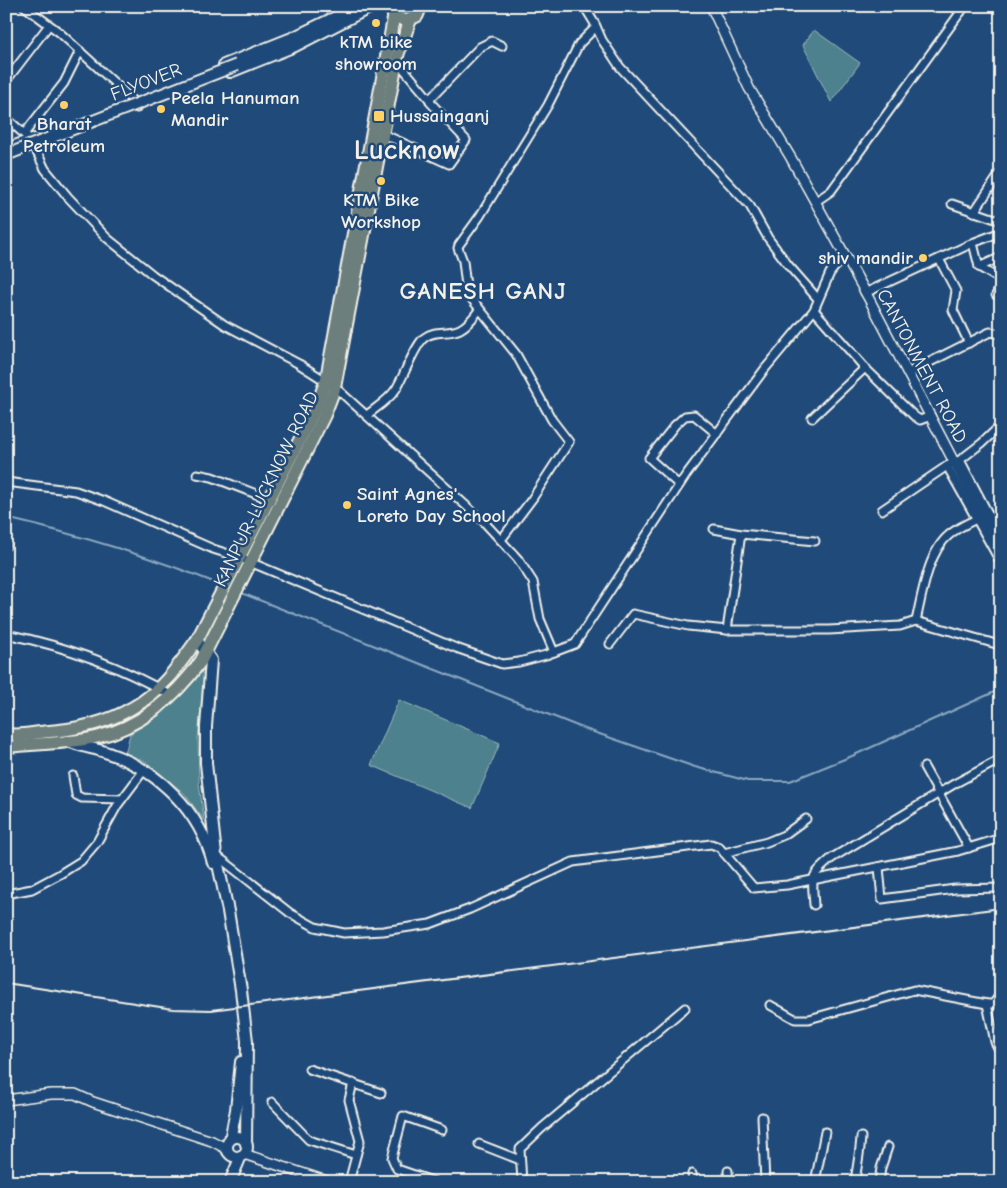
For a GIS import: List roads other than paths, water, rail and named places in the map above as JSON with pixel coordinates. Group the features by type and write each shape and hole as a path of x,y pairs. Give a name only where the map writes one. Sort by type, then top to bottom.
{"main road":[{"path":"6,149 135,105 256,57 357,6"},
{"path":"256,57 296,46 373,6"},
{"path":"389,9 402,21 410,21 417,16 422,7"},
{"name":"KANPUR-LUCKNOW ROAD","path":"349,288 389,9"},
{"name":"KANPUR-LUCKNOW ROAD","path":"6,746 66,741 98,736 126,726 148,715 172,696 187,681 201,661 324,416 397,61 410,21"},
{"name":"FLYOVER","path":"6,155 256,57"},
{"path":"6,160 30,141"},
{"name":"KANPUR-LUCKNOW ROAD","path":"6,734 70,730 97,722 132,708 158,688 179,665 197,640 238,557 315,410 331,384"},
{"path":"197,640 211,660 206,727 206,763 216,855 241,990 247,1042 244,1150 231,1179"},
{"path":"66,741 81,747 108,752 144,770 183,803 198,825 210,853 217,879 236,985 241,1044 241,1074 229,1146 231,1179"},
{"path":"229,1146 239,1138 244,1150"},
{"path":"229,1146 234,1156 244,1150"}],"street":[{"path":"24,6 80,51 135,105"},
{"path":"584,6 602,40 620,67 750,206 768,238 788,266 818,299"},
{"name":"CANTONMENT ROAD","path":"705,6 730,56 738,66"},
{"name":"CANTONMENT ROAD","path":"711,6 738,66 866,293 1001,552"},
{"path":"815,202 831,191 963,9 953,6"},
{"path":"6,81 49,25"},
{"path":"500,540 532,500 568,442 552,420 516,354 471,298 466,286 463,261 458,248 480,216 548,105 579,44 596,27"},
{"path":"430,100 480,47 492,40 502,46"},
{"path":"30,141 64,83 80,51"},
{"path":"383,134 449,164 466,140 430,102 397,61"},
{"path":"6,118 30,141 45,169 68,197 107,238 147,270 226,325 299,364 331,384 484,522 518,559 533,582 540,619 554,652"},
{"path":"974,212 1001,172"},
{"path":"952,204 1001,222"},
{"path":"866,293 973,243 1001,232"},
{"path":"973,243 979,266 1001,280"},
{"path":"979,266 1001,257"},
{"path":"6,482 76,491 104,500 213,549 238,557 456,648 502,664 519,662 575,644 679,485 764,370 814,310 830,272 839,262 846,258"},
{"path":"939,259 956,291 953,310 969,343"},
{"path":"996,295 1001,286"},
{"path":"367,415 384,402 395,390 422,339 435,332 461,329 471,321 479,310"},
{"path":"814,310 864,368 914,416 920,420 931,416"},
{"path":"908,373 990,332 1001,334"},
{"path":"812,418 864,368"},
{"path":"679,485 648,458 675,425 685,416 694,415 717,434"},
{"path":"882,510 982,444 1001,425"},
{"path":"954,463 976,519 1001,563"},
{"path":"954,463 1001,538"},
{"path":"197,474 212,477 269,499"},
{"path":"916,621 929,570 940,545 949,534 976,519"},
{"path":"714,529 741,534 815,542"},
{"path":"726,630 741,534"},
{"path":"610,644 633,614 688,626 726,630 829,630 900,626 916,621 1001,644"},
{"path":"6,634 60,647 111,664 172,696"},
{"path":"814,905 812,880 818,870 832,858 938,794 1001,759"},
{"path":"924,768 969,848"},
{"path":"6,894 32,889 81,861 97,842 122,798 144,770"},
{"path":"73,776 76,795 82,798 122,798"},
{"path":"724,853 767,842 784,835 806,818"},
{"path":"216,855 290,913 315,927 344,932 383,931 430,924 470,909 574,862 710,844 719,847 754,888 787,885 879,867 969,848 1001,838"},
{"path":"879,867 882,899 955,889 1001,888"},
{"path":"770,1005 795,1019 809,1019 914,990 987,1004 993,1004 1001,994"},
{"path":"987,1004 995,1042 1001,1053"},
{"path":"522,1182 520,1149 542,1128 685,1008"},
{"path":"309,1069 381,1093"},
{"path":"349,1182 360,1141 349,1100 353,1083"},
{"path":"6,1100 51,1094 75,1094 92,1102 229,1146"},
{"path":"272,1102 309,1140 356,1155"},
{"path":"435,1182 397,1170 392,1158 403,1116 442,1130"},
{"path":"762,1117 765,1182"},
{"path":"815,1182 825,1132"},
{"path":"855,1182 857,1165 860,1161 861,1137"},
{"path":"480,1144 520,1160"},
{"path":"879,1182 881,1168 888,1147"},
{"path":"244,1150 329,1182"},
{"path":"728,1171 729,1182"},
{"path":"692,1174 693,1182"}],"waterway":[{"path":"6,518 115,547 221,585"},
{"path":"239,592 585,729 695,767 748,781 790,781 852,756 1001,689"}],"railway":[{"path":"6,983 173,1009 211,1010 1001,908"}],"place":[{"name":"kTM bike showroom","path":"376,23"},
{"name":"Bharat Petroleum","path":"64,105"},
{"name":"Peela Hanuman Mandir","path":"161,109"},
{"name":"Hussainganj","path":"379,116"},
{"name":"KTM Bike Workshop","path":"381,181"},
{"name":"shiv mandir","path":"923,258"},
{"name":"Saint Agnes' Loreto Day School","path":"347,505"}],"district":[{"name":"Lucknow","path":"407,149"},
{"name":"GANESH GANJ","path":"483,291"}]}
